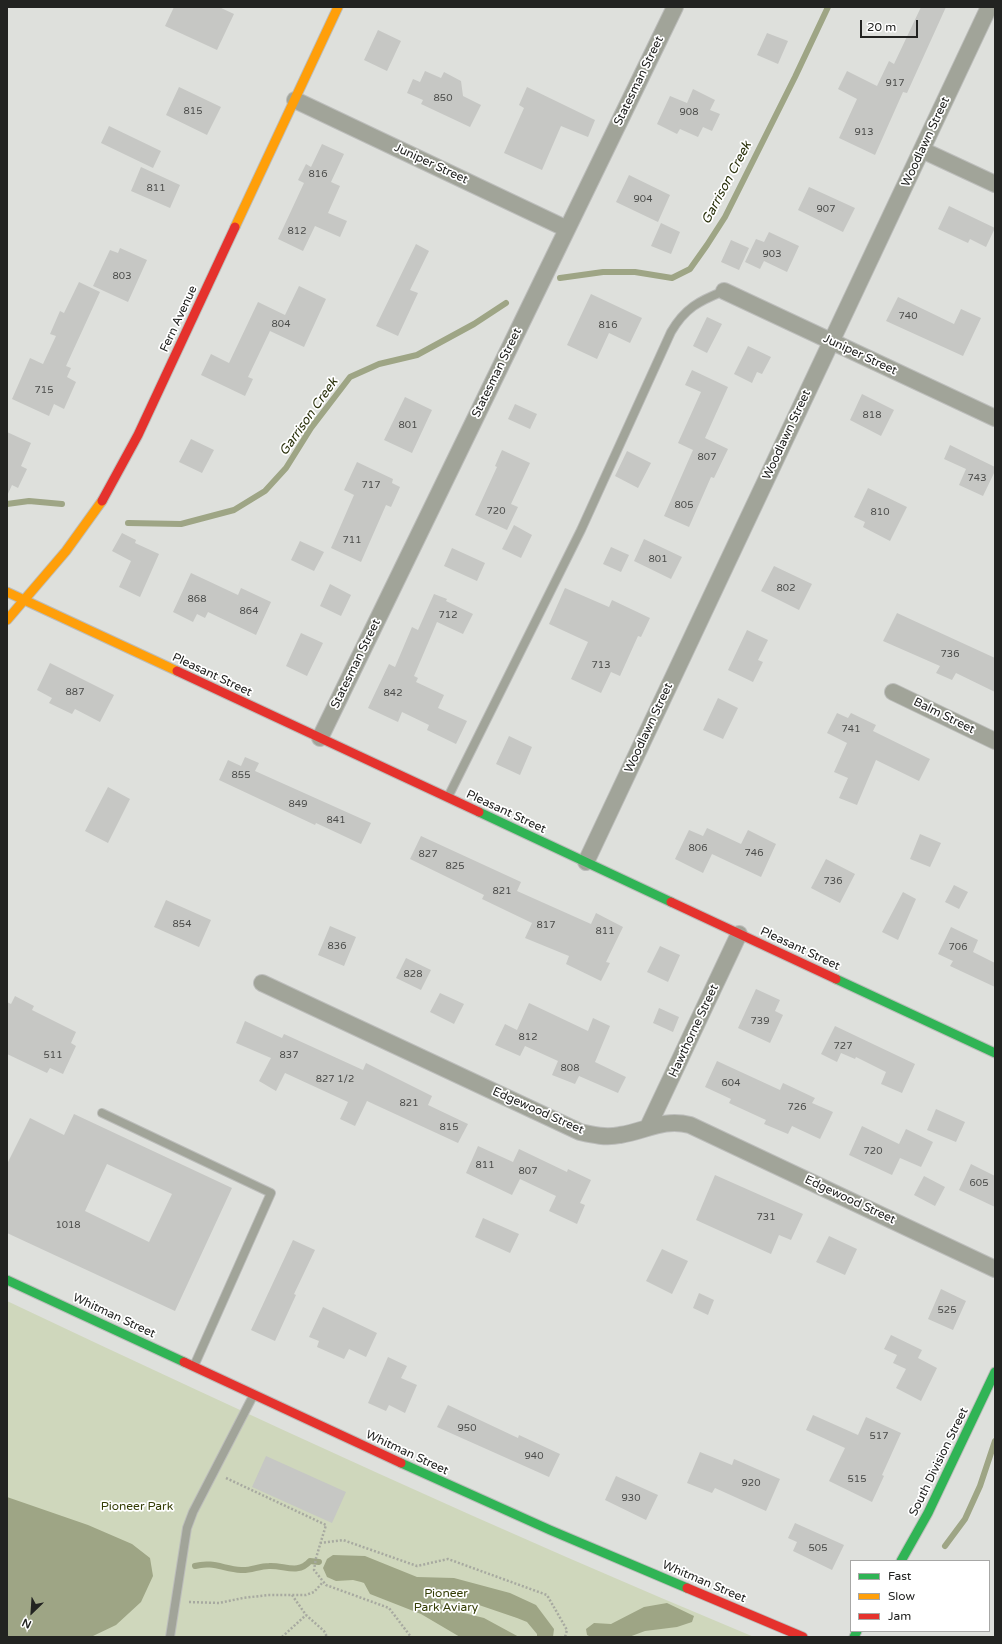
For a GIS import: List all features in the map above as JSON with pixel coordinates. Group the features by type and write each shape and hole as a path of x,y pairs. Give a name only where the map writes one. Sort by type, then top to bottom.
{"street":[{"name":"Fern Avenue","path":"7,620 76,538 98,508 138,435 338,7"},
{"name":"Statesman Street","path":"320,738 675,7"},
{"name":"Woodlawn Street","path":"586,862 989,7"},
{"name":"Juniper Street","path":"295,100 567,229"},
{"path":"922,150 995,184"},
{"name":"Juniper Street","path":"724,291 995,418"},
{"name":"Pleasant Street","path":"7,592 995,1053"},
{"name":"Balm Street","path":"893,692 995,741"},
{"name":"Hawthorne Street","path":"648,1127 739,934"},
{"name":"Edgewood Street","path":"262,983 580,1132 603,1136 618,1136 669,1122 690,1125 995,1268"},
{"name":"Whitman Street","path":"7,1280 483,1501 803,1637"},
{"name":"South Division Street","path":"901,1560 928,1513 995,1372"}],"lane":[{"path":"447,798 581,530 680,317 693,306 724,291"},
{"path":"102,1113 271,1193 194,1367"},
{"path":"170,1637 187,1528 193,1512 213,1472 254,1395"}],"path":[{"path":"213,1472 326,1525 314,1570 323,1582 326,1585 388,1608 411,1637"},
{"path":"320,1543 342,1540 417,1566 448,1559 547,1595 567,1630 565,1637"},
{"path":"176,1602 219,1603 242,1598 306,1595 314,1592 323,1582"},
{"path":"292,1595 306,1615 324,1631 327,1637"},
{"path":"282,1637 306,1615"}],"green space":[{"name":"Pioneer Park","path":"7,1301 379,1474 566,1557 754,1637 7,1637"}],"shaded area":[{"path":"7,1497 88,1525 132,1544 150,1558 153,1576 141,1602 116,1625 93,1636 7,1637"},
{"name":"Pioneer Park Aviary","path":"333,1555 365,1556 417,1577 454,1578 510,1593 536,1605 554,1629 553,1637 537,1637 537,1634 527,1622 476,1604 441,1600 441,1604 448,1609 484,1618 519,1637 460,1637 421,1614 370,1594 364,1583 353,1580 336,1581 327,1577 323,1568 327,1559"},
{"path":"667,1603 694,1616 692,1622 677,1627 645,1631 629,1637 591,1637 587,1635 586,1629 594,1623 611,1624 644,1607"}],"building":[{"path":"174,7 219,7 234,14 217,50 165,26"},
{"path":"921,7 946,7 907,93 903,92 875,155 839,138 857,99 838,89 847,71 877,86 889,61 894,64"},
{"path":"378,30 401,41 387,71 364,60"},
{"path":"767,33 788,41 778,64 757,55"},
{"path":"425,71 441,78 444,72 461,81 463,96 481,105 470,127 421,104 423,100 407,93 413,79 420,82"},
{"path":"179,87 221,107 207,135 166,115"},
{"path":"527,87 595,120 588,137 561,126 542,170 504,153 524,108 519,105"},
{"path":"693,89 715,100 710,110 720,114 712,131 703,127 698,137 680,129 677,134 657,124 670,96 687,103"},
{"path":"109,126 161,151 153,168 101,143"},
{"path":"322,144 344,154 331,182 340,186 328,213 347,221 340,237 315,226 303,251 278,239 304,183 298,180 306,164 311,167"},
{"path":"141,167 180,185 170,208 131,191"},
{"path":"629,175 670,195 658,222 616,202"},
{"path":"809,187 855,208 843,232 798,210"},
{"path":"949,206 995,228 986,247 970,239 968,243 938,229"},
{"path":"661,223 680,232 671,254 651,246"},
{"path":"769,232 799,246 787,272 764,261 760,269 745,262 756,239 764,242"},
{"path":"731,240 749,248 739,270 721,262"},
{"path":"416,244 429,251 410,290 418,293 398,336 376,326"},
{"path":"120,248 147,260 128,302 93,286 110,250 118,253"},
{"path":"79,282 100,292 66,366 71,368 67,377 76,382 64,409 54,404 49,416 12,399 30,358 43,364 56,336 50,334 60,311 64,313"},
{"path":"299,286 326,299 304,347 270,331 248,377 253,379 245,396 201,375 211,354 229,363 258,302 285,315"},
{"path":"591,294 642,318 630,343 609,333 597,359 567,345"},
{"path":"898,297 954,324 961,309 981,318 963,356 886,321"},
{"path":"707,317 722,324 707,353 693,346"},
{"path":"748,346 771,357 762,374 757,372 752,383 734,374"},
{"path":"692,370 728,387 705,438 728,449 714,478 711,477 689,527 664,516 693,450 678,443 701,392 685,385"},
{"path":"862,394 894,410 881,436 850,420"},
{"path":"405,397 432,410 412,453 384,440"},
{"path":"515,404 537,414 530,429 508,419"},
{"path":"7,432 31,443 21,466 27,469 18,488 12,485 7,496"},
{"path":"191,439 214,450 202,473 179,462"},
{"path":"950,445 995,467 995,471 983,496 959,485 966,469 944,459"},
{"path":"502,450 530,463 511,504 518,507 507,530 475,515 497,467 495,466"},
{"path":"627,451 651,463 638,488 615,476"},
{"path":"357,462 393,479 392,483 400,487 391,507 386,505 361,562 331,548 354,495 344,490"},
{"path":"868,488 907,507 890,541 863,527 865,522 854,517"},
{"path":"514,525 532,535 521,558 502,549"},
{"path":"122,533 136,540 135,543 159,554 140,597 119,587 131,561 112,551"},
{"path":"644,539 682,557 671,579 634,561"},
{"path":"300,541 324,552 314,571 291,560"},
{"path":"611,547 629,555 621,572 603,564"},
{"path":"452,548 485,563 477,581 444,566"},
{"path":"774,566 812,584 799,610 761,591"},
{"path":"191,573 238,595 241,588 271,602 256,635 208,612 205,618 197,614 193,622 173,612"},
{"path":"330,584 351,595 341,616 320,606"},
{"path":"565,588 609,607 612,600 650,618 641,637 638,636 620,676 611,672 601,693 571,679 588,642 549,624"},
{"path":"434,594 447,599 446,601 473,614 463,634 437,622 414,676 418,678 416,682 444,695 438,708 467,721 456,744 427,730 429,725 402,712 398,722 368,708 389,664 395,667 412,627 418,630"},
{"path":"897,613 995,658 995,692 956,673 952,680 936,673 940,666 883,641"},
{"path":"747,630 768,640 758,660 763,662 753,682 728,670"},
{"path":"301,633 323,643 307,676 286,666"},
{"path":"50,663 114,695 100,722 75,709 72,714 49,703 52,698 37,690"},
{"path":"718,698 738,708 723,739 703,730"},
{"path":"837,713 848,718 851,713 876,725 873,731 930,759 919,781 876,760 857,805 839,798 848,778 834,772 847,743 827,733"},
{"path":"509,736 532,747 520,775 496,764"},
{"path":"245,757 259,763 255,771 371,823 361,844 316,823 315,825 219,780 228,760 241,766"},
{"path":"108,787 130,799 108,843 85,831"},
{"path":"707,828 741,844 748,830 776,844 761,877 712,854 703,873 675,859 689,830 703,836"},
{"path":"920,834 941,843 930,867 910,859"},
{"path":"421,836 521,882 517,891 591,924 596,913 623,927 606,962 610,963 601,981 566,964 569,956 525,938 532,923 482,899 484,895 410,859"},
{"path":"826,859 855,874 840,903 811,888"},
{"path":"954,885 968,892 959,909 945,902"},
{"path":"903,892 916,899 898,940 882,932"},
{"path":"166,900 211,920 199,947 154,927"},
{"path":"330,926 356,937 344,966 318,955"},
{"path":"951,927 978,940 973,952 995,963 995,987 950,966 953,961 938,954"},
{"path":"660,946 680,955 668,982 647,972"},
{"path":"406,958 431,970 421,990 396,978"},
{"path":"756,989 780,1000 775,1011 783,1015 770,1043 738,1028"},
{"path":"440,993 464,1004 454,1024 430,1012"},
{"path":"15,996 34,1006 32,1010 76,1032 71,1043 76,1046 63,1074 50,1068 47,1073 7,1054 7,1002 11,1004"},
{"path":"529,1003 588,1031 593,1018 610,1026 595,1062 626,1077 618,1093 579,1076 575,1084 552,1075 558,1061 525,1046 520,1056 495,1045 505,1024 517,1030"},
{"path":"659,1008 679,1017 673,1032 653,1023"},
{"path":"245,1021 282,1038 284,1034 363,1070 366,1063 432,1096 428,1105 468,1124 458,1143 367,1101 355,1126 340,1119 348,1102 285,1073 276,1091 259,1081 271,1058 236,1043"},
{"path":"835,1026 915,1064 902,1093 881,1084 886,1072 856,1057 855,1059 841,1053 837,1062 821,1054"},
{"path":"717,1061 780,1090 783,1083 815,1098 812,1103 833,1112 820,1139 792,1126 788,1134 764,1124 766,1120 729,1103 731,1099 705,1087"},
{"path":"936,1109 965,1122 956,1142 927,1130"},
{"path":"74,1114 232,1188 175,1311 7,1233 7,1164 30,1118 64,1135","holes":["107,1164 172,1194 149,1242 85,1211"]},
{"path":"862,1126 899,1144 906,1129 933,1142 921,1167 900,1158 892,1175 849,1155"},
{"path":"478,1146 513,1162 519,1149 567,1172 568,1169 591,1180 580,1203 585,1205 577,1224 549,1211 556,1196 520,1179 512,1195 466,1173"},
{"path":"971,1164 995,1176 995,1207 959,1190"},
{"path":"715,1175 803,1214 791,1240 779,1235 771,1254 696,1220"},
{"path":"924,1176 945,1187 935,1206 914,1195"},
{"path":"483,1218 519,1234 510,1253 475,1237"},
{"path":"829,1236 857,1249 845,1275 816,1262"},
{"path":"293,1240 315,1250 294,1294 296,1295 275,1341 251,1330"},
{"path":"662,1249 688,1261 672,1294 646,1281"},
{"path":"941,1289 966,1301 953,1330 928,1319"},
{"path":"699,1293 714,1300 708,1315 693,1308"},
{"path":"323,1307 377,1333 366,1357 349,1349 344,1359 317,1347 319,1341 309,1337"},
{"path":"891,1335 922,1350 918,1358 937,1368 921,1401 896,1388 906,1369 893,1363 897,1355 884,1349"},
{"path":"388,1357 407,1366 401,1378 417,1385 405,1413 389,1405 386,1411 368,1403"},
{"path":"448,1405 518,1438 519,1435 560,1454 549,1477 437,1427"},
{"path":"813,1415 858,1435 866,1417 901,1433 882,1475 884,1476 872,1502 829,1481 845,1448 806,1430"},
{"path":"700,1452 732,1465 734,1459 780,1479 766,1511 715,1488 712,1493 687,1483"},
{"path":"266,1456 346,1492 332,1523 252,1487"},
{"path":"616,1476 658,1495 646,1520 605,1500"},
{"path":"795,1523 844,1545 832,1570 793,1551 797,1542 788,1538"}],"waterway":[{"name":"Garrison Creek","path":"560,278 603,272 635,272 672,278 690,269 725,217 828,7"},
{"name":"Garrison Creek","path":"128,523 181,524 234,510 265,491 286,468 311,428 350,377 379,364 417,355 474,324 506,303"},
{"name":"Garrison Creek","path":"7,504 29,501 62,504"},
{"path":"945,1546 965,1519 980,1486 995,1441"},
{"path":"195,1566 207,1564 244,1570 269,1566 301,1568 310,1561 319,1562"}],"traffic: fast":[{"path":"479,812 671,902"},
{"path":"836,979 995,1053"},
{"path":"7,1280 184,1362"},
{"path":"902,1560 928,1513 995,1372"},
{"path":"401,1463 550,1530 687,1588"},
{"path":"854,1637 856,1632"}],"traffic: slow":[{"path":"235,227 338,7"},
{"path":"7,620 66,551 102,501"},
{"path":"7,592 177,671"}],"traffic: jam":[{"path":"102,501 138,435 235,227"},
{"path":"177,671 479,812"},
{"path":"671,902 836,979"},
{"path":"184,1362 401,1463"},
{"path":"687,1588 803,1637"}]}
